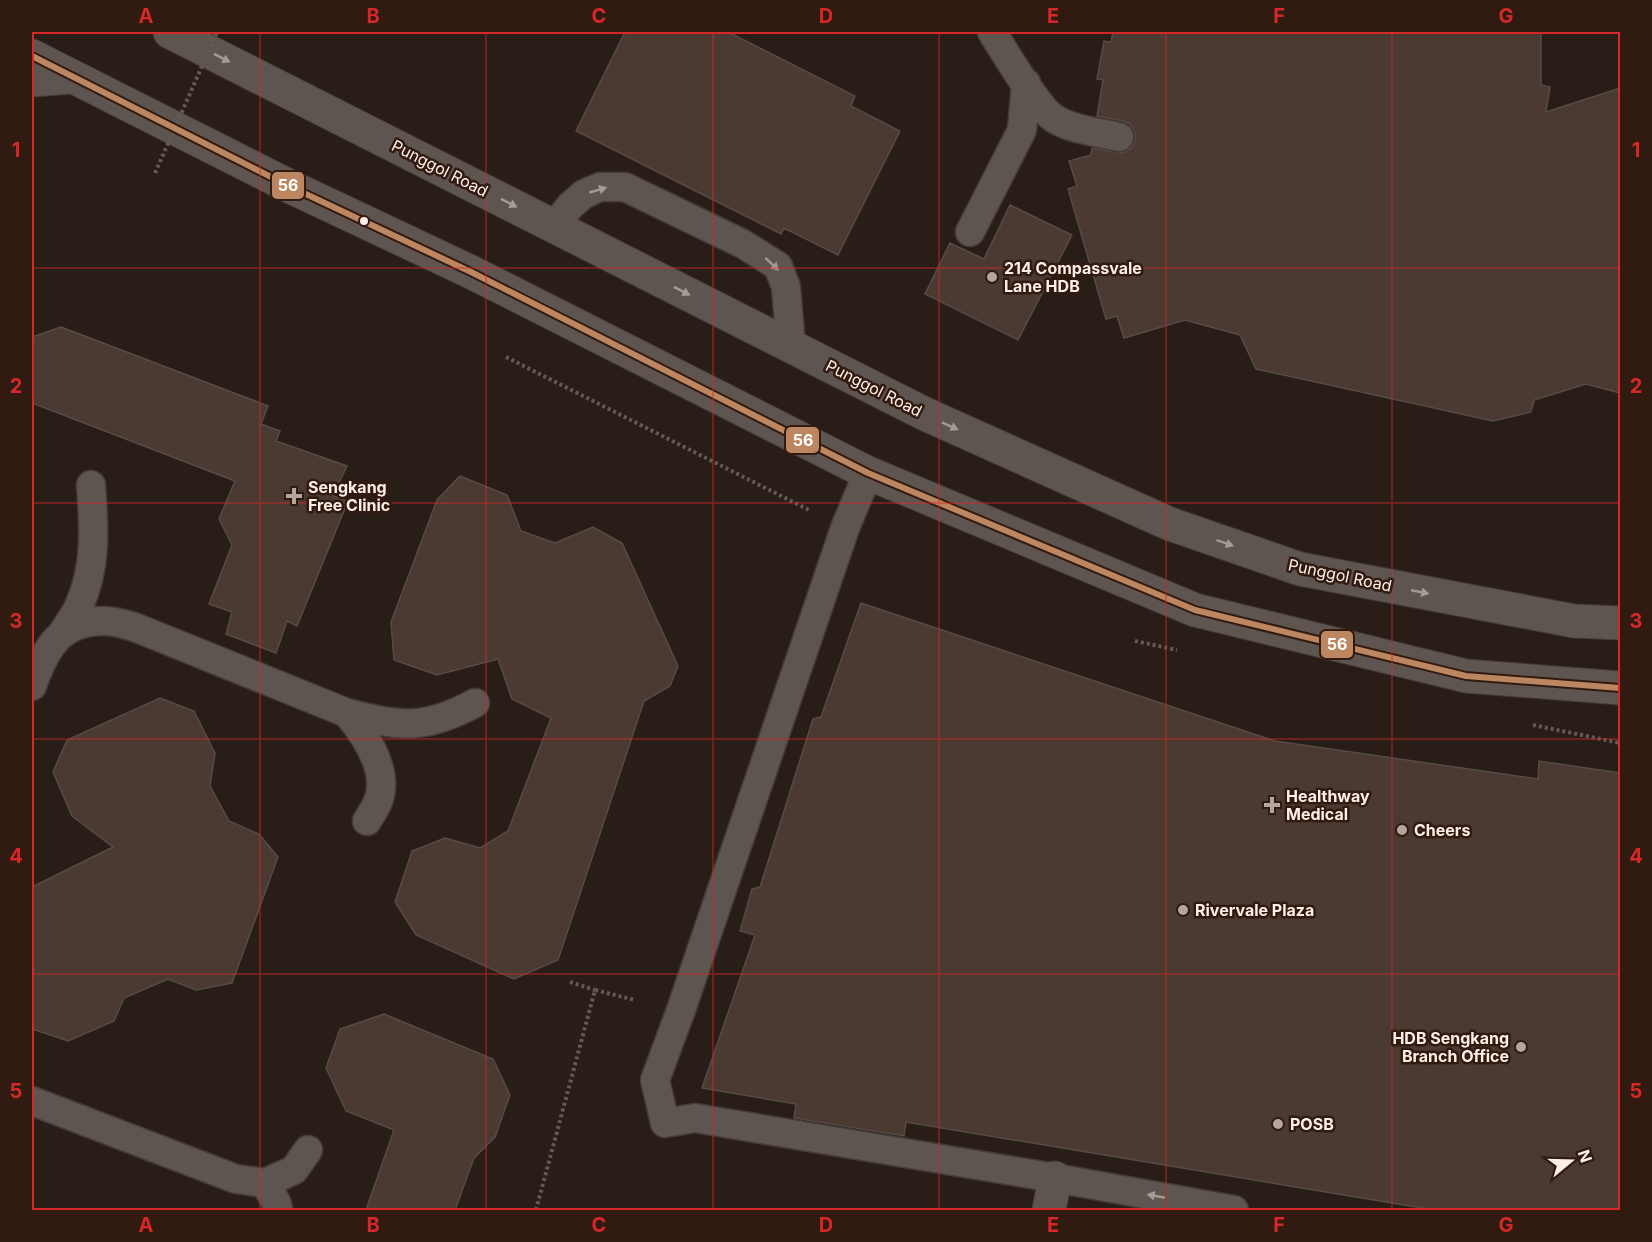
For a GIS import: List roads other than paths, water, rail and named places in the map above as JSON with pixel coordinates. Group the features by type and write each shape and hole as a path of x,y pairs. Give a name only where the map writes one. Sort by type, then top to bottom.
{"main road":[{"name":"Punggol Road","path":"170,32 925,414 1159,519 1300,569 1574,621 1620,623"},
{"path":"32,56 291,187 471,272 868,473 1195,610 1466,676 1620,688"},
{"path":"32,80 72,77"},
{"path":"1574,621 1620,601"},
{"path":"1049,1210 1055,1178"}],"lane":[{"path":"992,32 1039,104 1055,119 1081,129 1119,137"},
{"path":"970,232 1022,130 1026,82"},
{"path":"554,226 571,205 584,194 600,187 624,187 743,244 778,266 786,287 791,346"},
{"path":"868,473 845,528 685,999 655,1080 665,1123 695,1118 1234,1210"},
{"path":"32,686 42,657 62,634 79,607 92,569 94,531 91,485"},
{"path":"62,634 82,622 107,621 138,628 347,713 383,723 418,724 452,716 475,703"},
{"path":"347,713 364,734 374,756 381,781 378,803 367,821"},
{"path":"32,1101 236,1179 265,1183 294,1170 308,1150"},
{"path":"265,1183 278,1210"}],"place":[{"name":"214 Compassvale Lane HDB","path":"992,277"},
{"name":"Sengkang Free Clinic","path":"294,496"},
{"name":"Healthway Medical","path":"1272,805"},
{"name":"Cheers","path":"1402,830"},
{"name":"Rivervale Plaza","path":"1183,910"},
{"name":"HDB Sengkang Branch Office","path":"1521,1047"},
{"name":"POSB","path":"1278,1124"}]}
